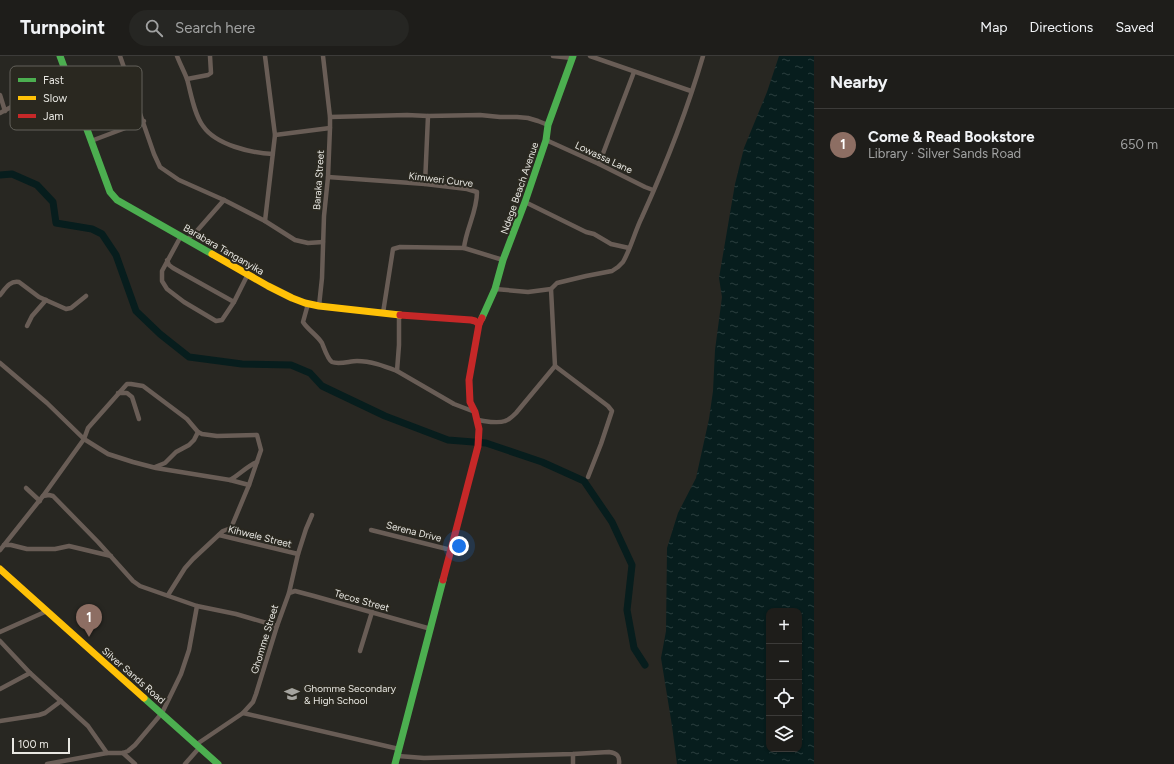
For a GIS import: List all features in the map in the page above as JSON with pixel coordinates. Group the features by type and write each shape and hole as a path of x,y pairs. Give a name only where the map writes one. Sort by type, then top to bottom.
{"street":[{"name":"Barabara Tanganyika","path":"60,56 64,66"},
{"path":"120,56 123,66"},
{"path":"177,56 187,79 202,124 212,136 221,141 251,152 273,154"},
{"path":"187,79 211,72 210,56"},
{"path":"265,56 275,135 265,221"},
{"name":"Baraka Street","path":"319,306 322,278 324,216 328,177 330,128 323,56"},
{"path":"553,56 573,57"},
{"path":"590,56 691,91"},
{"path":"495,289 528,292 551,289 557,283 612,271 623,262 676,137 686,111 703,56"},
{"name":"Ndege Beach Avenue","path":"395,764 478,446 479,429 475,412 470,402 469,380 479,324 495,289 503,260 526,202 546,140 548,125 573,57"},
{"path":"599,164 634,72"},
{"path":"0,95 5,111"},
{"path":"0,113 10,108"},
{"path":"330,117 480,115 528,118 548,125"},
{"path":"142,116 154,154 160,166 179,180 224,200 265,221 295,240 308,243 323,242"},
{"path":"425,184 428,116"},
{"path":"275,135 330,128"},
{"name":"Barabara Tanganyika","path":"87,130 113,197 292,298 308,304 319,306 399,315 471,320 479,324"},
{"path":"91,141 120,130"},
{"name":"Lowassa Lane","path":"546,140 653,190"},
{"name":"Kimweri Curve","path":"328,177 425,184 467,189 477,192 477,203 466,234 464,248"},
{"path":"224,200 195,233 184,238 167,260 162,271 162,281 166,289 184,302 216,321 220,321 224,318 234,302 248,274"},
{"path":"526,202 586,232 594,234 607,242 629,248"},
{"path":"383,313 394,249 400,247 464,248 503,260"},
{"path":"167,260 169,266 234,302"},
{"path":"0,295 12,282 16,281 20,282 39,297 66,309 71,308 86,296"},
{"path":"477,420 498,422 509,419 516,413 555,366 551,289"},
{"path":"27,326 32,316 46,300"},
{"path":"308,304 303,322 306,327 321,341 330,360 334,363 357,361 370,362 397,371 454,404 475,412"},
{"path":"397,371 399,315"},
{"path":"0,363 47,403 84,440 108,454 153,467 230,480 248,485"},
{"path":"555,366 608,406 612,411 588,477"},
{"path":"0,550 40,501 84,440 88,428 124,386 129,384 143,386 187,420 198,432 217,436 256,435 261,450 231,528 226,529 193,559 185,568 168,595"},
{"path":"118,393 129,394 132,397 139,418"},
{"path":"153,467 165,463 176,452 189,445 194,440 198,432"},
{"path":"230,480 257,462"},
{"path":"26,488 40,501"},
{"path":"43,496 53,496 136,584 198,606 236,614 277,626"},
{"name":"Ghomme Street","path":"185,764 198,746 243,712 253,702 289,593 298,554 312,515"},
{"name":"Serena Drive","path":"372,530 451,550"},
{"name":"Kihwele Street","path":"219,535 298,554"},
{"path":"4,545 27,549 55,549 68,546 111,556"},
{"name":"Silver Sands Road","path":"0,569 218,764"},
{"name":"Tecos Street","path":"289,593 296,591 431,629"},
{"path":"123,754 134,745 162,713 181,674 189,650 198,606"},
{"path":"0,632 47,611"},
{"path":"360,651 372,612"},
{"path":"0,641 30,673 88,726 107,753"},
{"path":"0,689 30,673"},
{"path":"0,721 39,715 61,701"},
{"path":"243,712 398,753 424,758 614,752 618,755 619,764"},
{"path":"47,764 107,753 123,754 135,764"},
{"path":"573,754 573,764"},
{"path":"478,757 478,764"}],"water":[{"path":"779,56 814,56 814,764 677,764 661,658 666,631 667,548 678,513 696,478 709,419 713,391 715,350 722,297 719,278 735,184 744,148 767,92"}],"waterway":[{"path":"0,175 12,174 37,185 53,202 56,223 92,229 102,234 116,255 136,311 160,334 189,357 242,364 291,365 310,373 322,386 385,416 448,440 486,443 542,462 584,481 612,522 632,565 627,610 634,648 645,665"}],"traffic: fast":[{"path":"60,56 64,66"},
{"path":"482,318 495,289 503,260 546,140 548,125 573,56"},
{"path":"87,130 110,192 117,200 212,254"},
{"path":"395,764 443,580"},
{"path":"144,698 218,764"}],"traffic: slow":[{"path":"212,254 268,286 305,303 319,306 400,315"},
{"path":"0,569 144,698"}],"traffic: jam":[{"path":"400,315 471,320 479,324"},
{"path":"443,580 478,446 479,429 475,412 470,402 469,380 479,324 482,318"}],"place":[{"name":"Come & Read Bookstore","path":"89,637"},
{"name":"Ghomme Secondary & High School","path":"292,694"}]}
